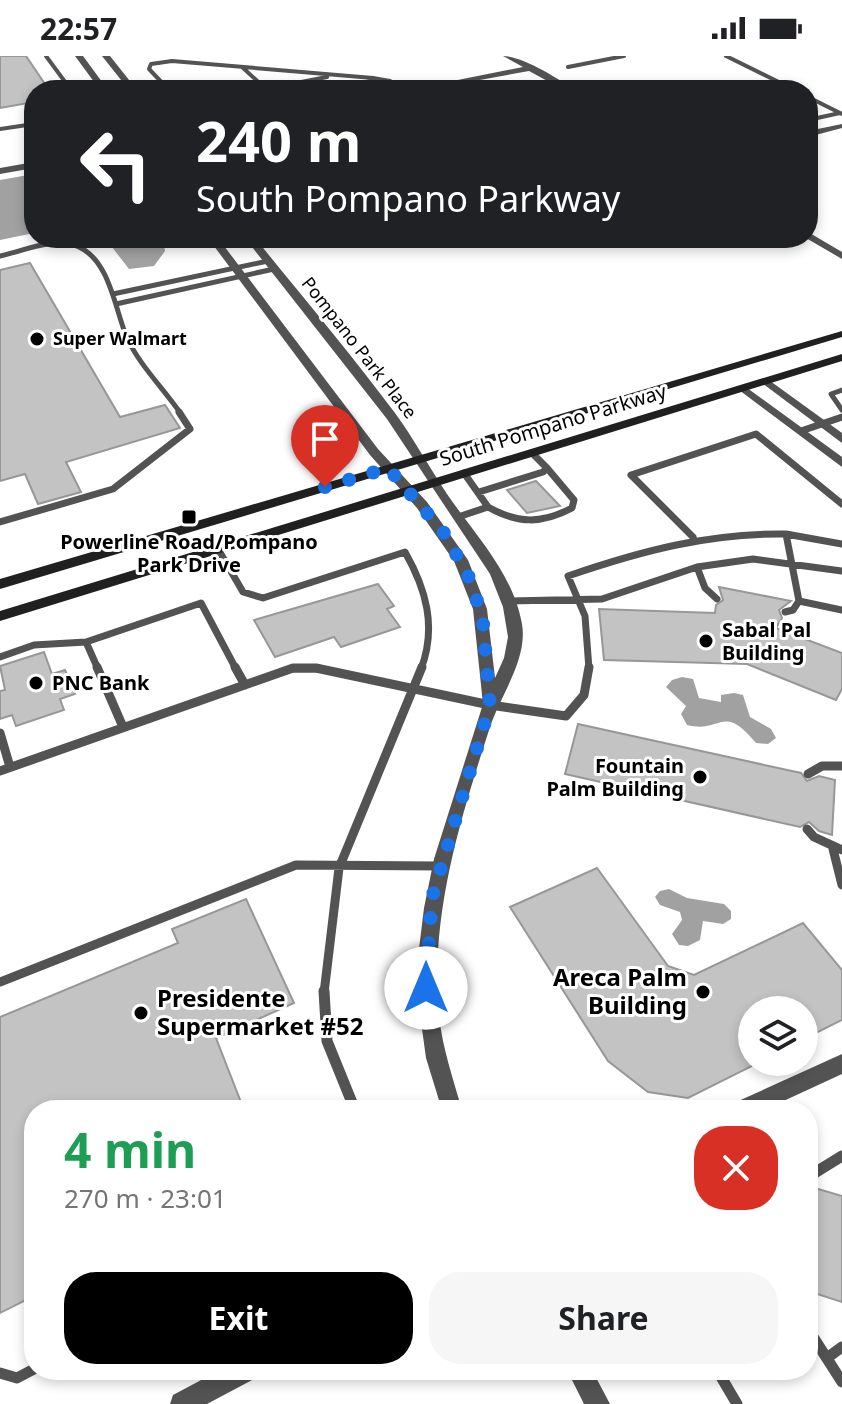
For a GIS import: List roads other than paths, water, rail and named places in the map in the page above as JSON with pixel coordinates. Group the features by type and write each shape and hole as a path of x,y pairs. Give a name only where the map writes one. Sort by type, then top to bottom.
{"main road":[{"name":"South Pompano Parkway","path":"0,584 842,334"},
{"name":"South Pompano Parkway","path":"0,616 842,357"}],"street":[{"path":"79,56 97,80"},
{"path":"106,56 125,80"},
{"path":"507,56 527,63 554,80"},
{"path":"455,80 527,63"},
{"path":"818,132 842,126"},
{"path":"0,162 24,158"},
{"path":"0,171 24,167"},
{"path":"818,241 842,256"},
{"path":"221,248 388,468 453,547 477,595 483,623 490,705 440,866 428,926 426,988 432,1038 449,1100"},
{"name":"Pompano Park Place","path":"258,248 421,459 458,517 486,553 509,601 516,650 490,705"},
{"path":"766,381 842,439"},
{"path":"743,388 842,463"},
{"path":"763,1100 842,1064"},
{"path":"182,1404 226,1380"},
{"path":"585,1380 598,1404"}],"lane":[{"path":"46,56 64,80"},
{"path":"568,67 624,56"},
{"path":"726,56 775,80"},
{"path":"159,80 149,69 151,64 172,61 381,79"},
{"path":"242,67 256,80"},
{"path":"312,80 337,75"},
{"path":"376,80 381,79"},
{"path":"818,102 841,113"},
{"path":"818,118 841,113"},
{"path":"0,129 24,125"},
{"path":"0,256 39,248"},
{"path":"0,522 113,489 190,429 131,347 113,294 81,248"},
{"path":"116,304 271,265"},
{"path":"113,294 271,265"},
{"path":"842,390 831,394 842,410"},
{"path":"801,431 842,417"},
{"path":"693,537 631,475 756,434 842,504"},
{"path":"464,473 488,507 519,523 538,522 572,508 574,500 532,453"},
{"path":"479,492 543,472 547,468"},
{"path":"458,517 488,507"},
{"path":"0,771 293,668 316,668 490,705 566,716 585,694 589,658 581,600 568,576 693,537 732,532 786,534 842,544"},
{"path":"785,612 793,610 799,601 786,534"},
{"path":"218,549 243,592 263,598 405,552 419,575 428,618 425,661 401,710 339,868 323,1014 327,1044 351,1100"},
{"path":"509,601 581,600 628,593 697,567 753,559 842,571"},
{"path":"697,567 705,588 717,599"},
{"path":"799,601 842,610"},
{"path":"0,657 50,642 86,642 201,603 245,685"},
{"path":"86,642 123,727"},
{"path":"1,738 10,767"},
{"path":"808,774 822,766 842,766"},
{"path":"807,829 837,849 842,885"},
{"path":"0,982 296,865 339,868 440,866"},
{"path":"818,1171 842,1156"},
{"path":"818,1344 842,1382"},
{"path":"827,1358 842,1347"},
{"path":"0,1373 17,1378 24,1374"},
{"path":"723,1380 737,1404"}],"place":[{"name":"Super Walmart","path":"37,339"},
{"name":"Powerline Road/Pompano Park Drive","path":"189,517"},
{"name":"Sabal Pal Building","path":"706,641"},
{"name":"PNC Bank","path":"36,683"},
{"name":"Fountain Palm Building","path":"700,777"},
{"name":"Areca Palm Building","path":"703,992"},
{"name":"Presidente Supermarket #52","path":"141,1013"}]}
